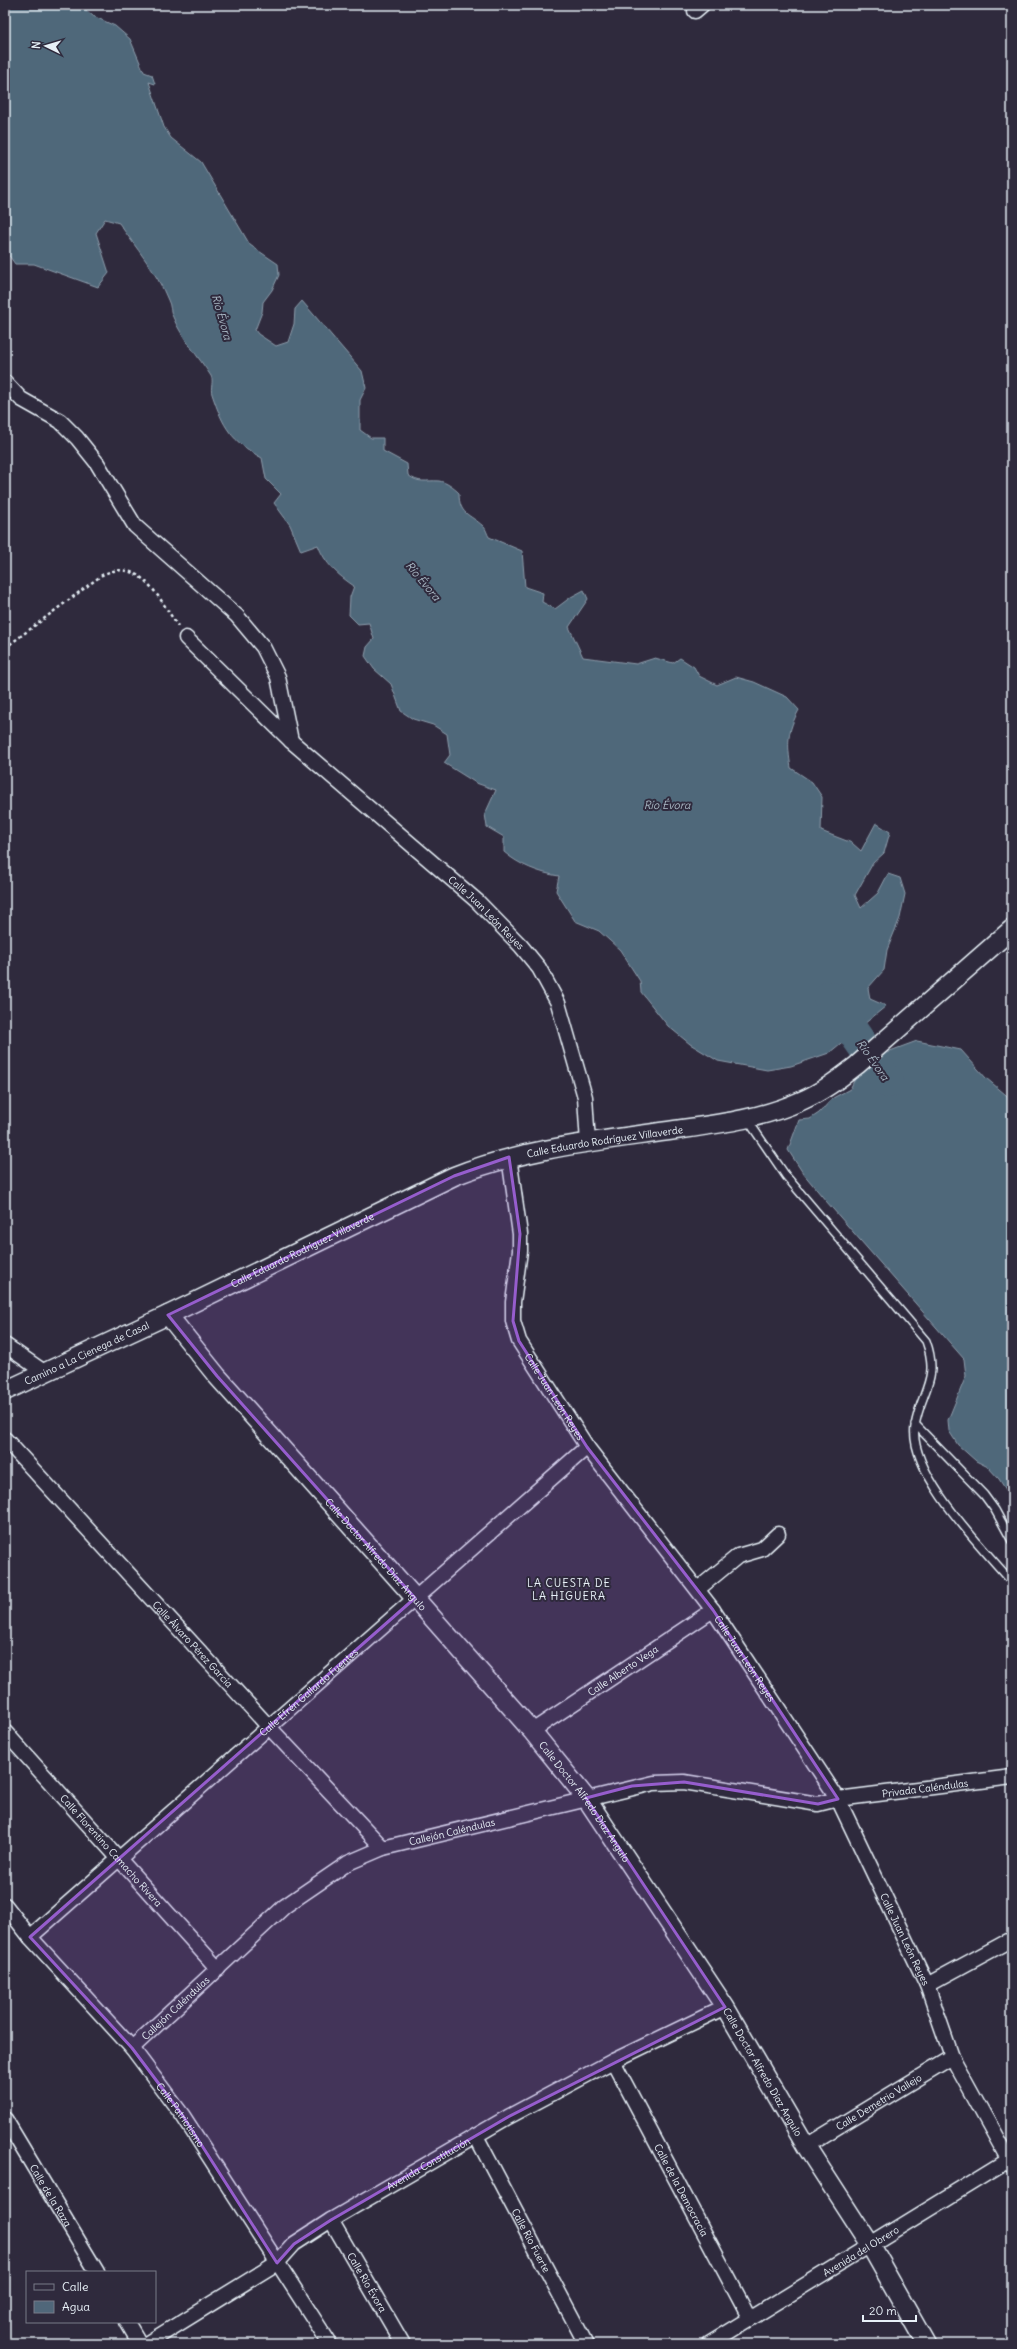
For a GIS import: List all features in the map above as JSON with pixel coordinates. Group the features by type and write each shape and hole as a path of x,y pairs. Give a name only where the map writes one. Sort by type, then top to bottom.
{"street":[{"path":"5,382 21,400 60,421 77,438 96,464 135,526 237,616 263,647 278,677 291,742"},
{"name":"Calle Juan León Reyes","path":"186,638 291,742 477,901 521,946 539,968 558,1003 570,1040 585,1097 588,1143"},
{"name":"Calle Eduardo Rodríguez Villaverde","path":"168,1316 454,1176 510,1157 588,1143 747,1119 802,1101 834,1082 1012,929"},
{"name":"Calle Juan León Reyes","path":"510,1157 520,1234 520,1251 513,1302 515,1331 588,1446 698,1589 838,1799 926,1985 952,2057 1011,2161"},
{"name":"Camino a La Cienega de Casal","path":"5,1391 168,1316"},
{"name":"Calle Doctor Alfredo Díaz Angulo","path":"168,1316 217,1376 532,1731 586,1798 725,2007 806,2146 870,2245 926,2344"},
{"path":"5,1345 44,1372"},
{"name":"Calle Álvaro Pérez García","path":"5,1439 269,1727 383,1848"},
{"name":"Calle Efrén Gallardo Fuentes","path":"30,1937 588,1446"},
{"path":"698,1589 738,1556 762,1549 778,1534"},
{"name":"Calle Alberto Vega","path":"532,1731 712,1610"},
{"name":"Calle Florentino Camacho Rivera","path":"5,1732 218,1970"},
{"name":"Privada Caléndulas","path":"838,1799 1012,1777"},
{"name":"Callejón Caléndulas","path":"132,2048 300,1895 348,1863 383,1848 640,1785 684,1782 818,1804 838,1799"},
{"name":"Calle Patriotismo","path":"5,1905 30,1937 132,2048 183,2116 330,2344"},
{"path":"926,1985 1012,1938"},
{"name":"Avenida Constitución","path":"146,2344 277,2263 294,2244 331,2220 476,2136 613,2061 725,2007"},
{"name":"Calle Demetrio Vallejo","path":"806,2146 952,2057"},
{"name":"Calle de la Democracia","path":"613,2061 750,2319"},
{"name":"Calle de la Raza","path":"5,2119 96,2271"},
{"name":"Calle Río Fuerte","path":"476,2136 586,2344"},
{"name":"Avenida del Obrero","path":"709,2344 870,2245 1011,2161"},
{"name":"Calle Río Évora","path":"331,2220 403,2344"},
{"path":"128,2323 140,2344"}],"lane":[{"path":"747,1119 786,1176 926,1341 933,1366 915,1424 916,1449 926,1472 958,1518 1012,1582"},
{"path":"915,1424 984,1495 1012,1541"}],"path":[{"path":"5,648 102,575 118,569 144,578 186,638"}],"highlighted area":[{"path":"509,1157 520,1234 513,1321 519,1341 587,1447 713,1610 838,1799 818,1804 684,1782 632,1786 586,1798 725,2007 508,2117 331,2220 294,2244 277,2263 183,2116 132,2048 30,1937 415,1598 217,1376 168,1315 454,1176"}],"water":[{"name":"Río Évora","path":"5,5 80,5 93,16 115,26 130,39 144,72 152,75 155,84 149,82 164,127 171,138 201,162 250,245 278,264 279,275 272,290 263,302 262,312 255,330 258,334 276,346 288,342 294,324 295,309 302,301 362,371 366,388 360,400 360,430 371,438 383,438 383,451 407,464 408,475 412,478 419,481 439,481 452,487 459,493 459,500 463,510 484,527 489,537 522,551 525,587 543,593 542,602 555,609 571,597 584,590 588,599 569,627 583,657 636,664 655,658 673,663 680,658 694,667 699,676 717,685 736,677 754,682 787,697 799,710 792,725 789,738 791,768 812,782 822,797 821,831 852,843 861,851 876,823 890,832 884,853 873,863 855,895 861,908 878,893 888,874 900,878 905,894 900,918 887,950 884,970 868,988 870,999 886,1006 829,1053 791,1066 767,1070 718,1061 690,1044 668,1026 641,992 640,981 620,950 599,931 575,921 556,891 559,876 530,868 516,861 504,852 504,837 487,827 485,814 496,790 476,783 444,763 450,755 447,734 433,725 413,719 401,711 391,684 374,669 365,656 367,647 374,639 369,623 358,624 349,615 350,597 354,586 343,578 328,563 318,545 301,551 290,525 274,503 281,494 266,479 262,458 251,452 235,439 224,424 212,394 211,376 176,324 169,302 158,280 119,223 105,219 96,233 109,273 98,287 34,264 15,264 5,250"},
{"name":"Río Évora","path":"917,1041 961,1050 986,1078 1012,1100 1012,1499 999,1479 988,1467 976,1461 958,1445 949,1431 948,1420 966,1376 964,1359 826,1201 803,1173 788,1150 799,1120 810,1119 819,1113 833,1098 850,1089 856,1077 890,1051"}],"waterway":[{"name":"Río Évora","path":"829,997 888,1082"}],"district":[{"name":"LA CUESTA DE LA HIGUERA","path":"569,1589"}]}
